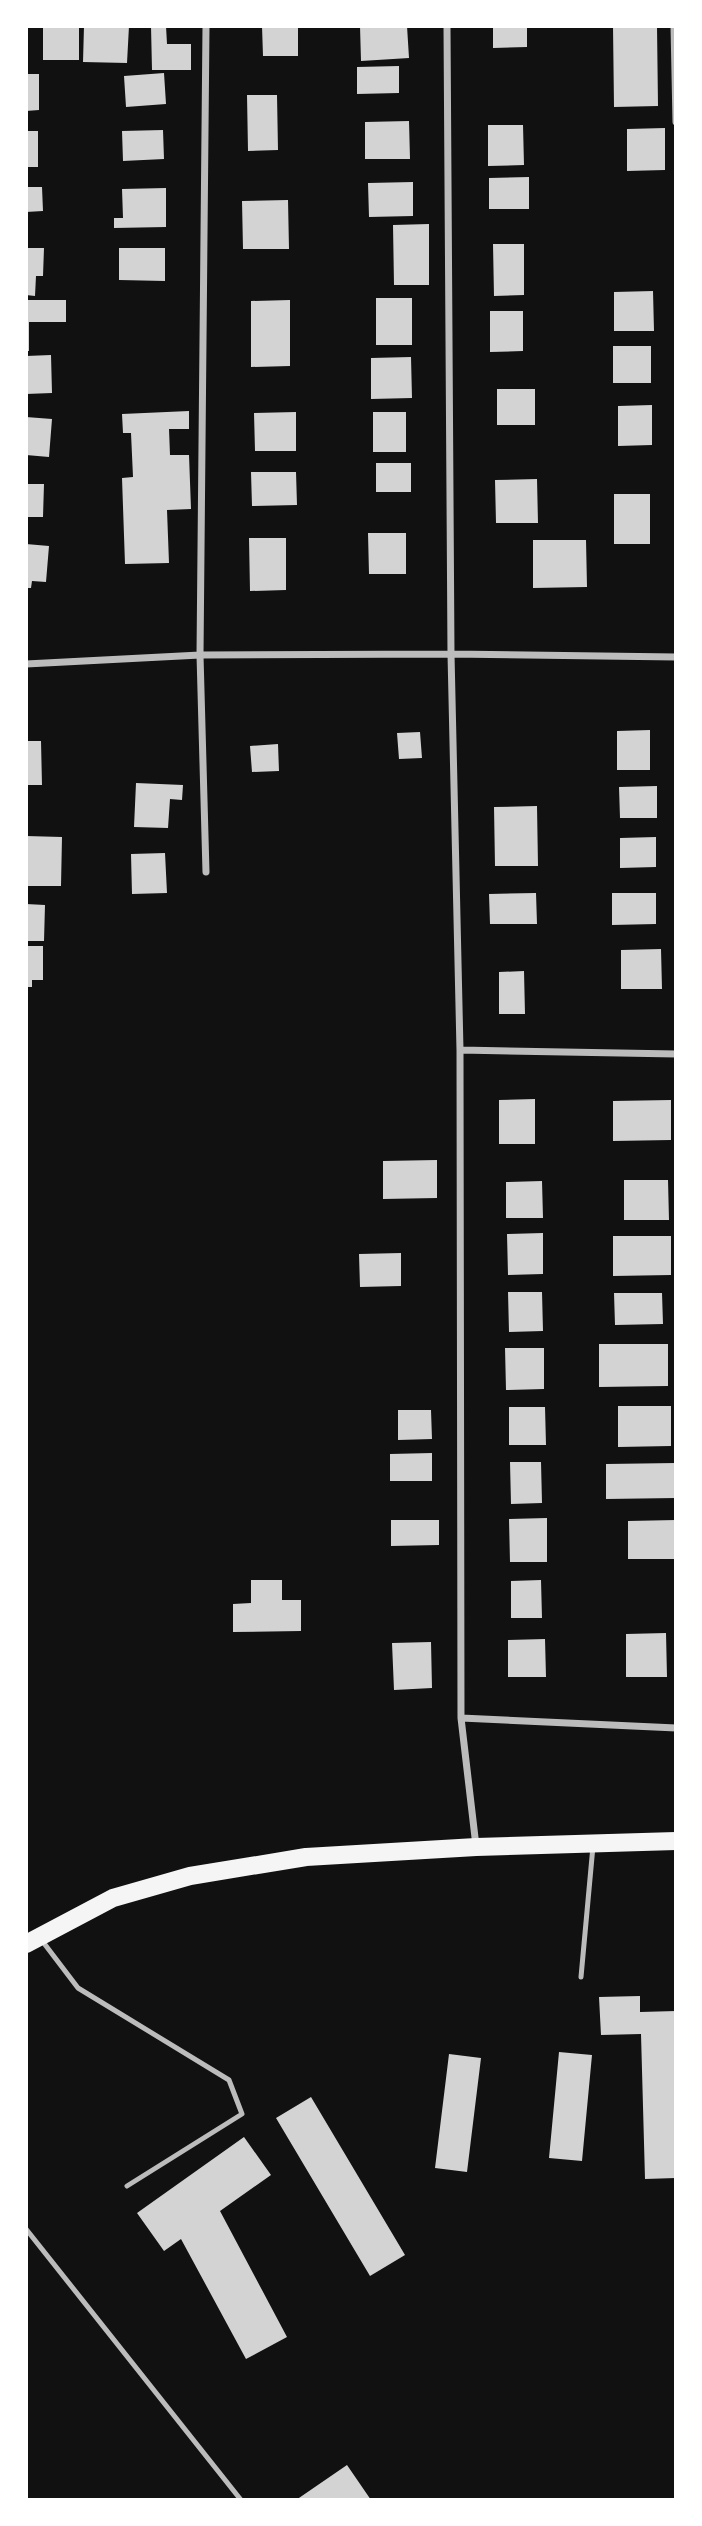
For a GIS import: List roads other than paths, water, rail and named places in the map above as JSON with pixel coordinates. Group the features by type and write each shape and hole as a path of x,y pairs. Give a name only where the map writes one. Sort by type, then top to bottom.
{"main road":[{"path":"32,1940 113,1898 190,1876 306,1857 476,1847 676,1841"}],"street":[{"path":"206,26 200,655 206,872"},
{"path":"447,26 451,654 460,1050 461,1718 476,1847"},
{"path":"674,26 676,122"},
{"path":"26,664 200,655 676,657"},
{"path":"460,1050 676,1054"},
{"path":"461,1718 676,1728"}],"lane":[{"path":"581,1977 593,1843"},
{"path":"32,1940 78,1988 229,2080 242,2114 127,2186"},
{"path":"26,2229 242,2500"}]}
